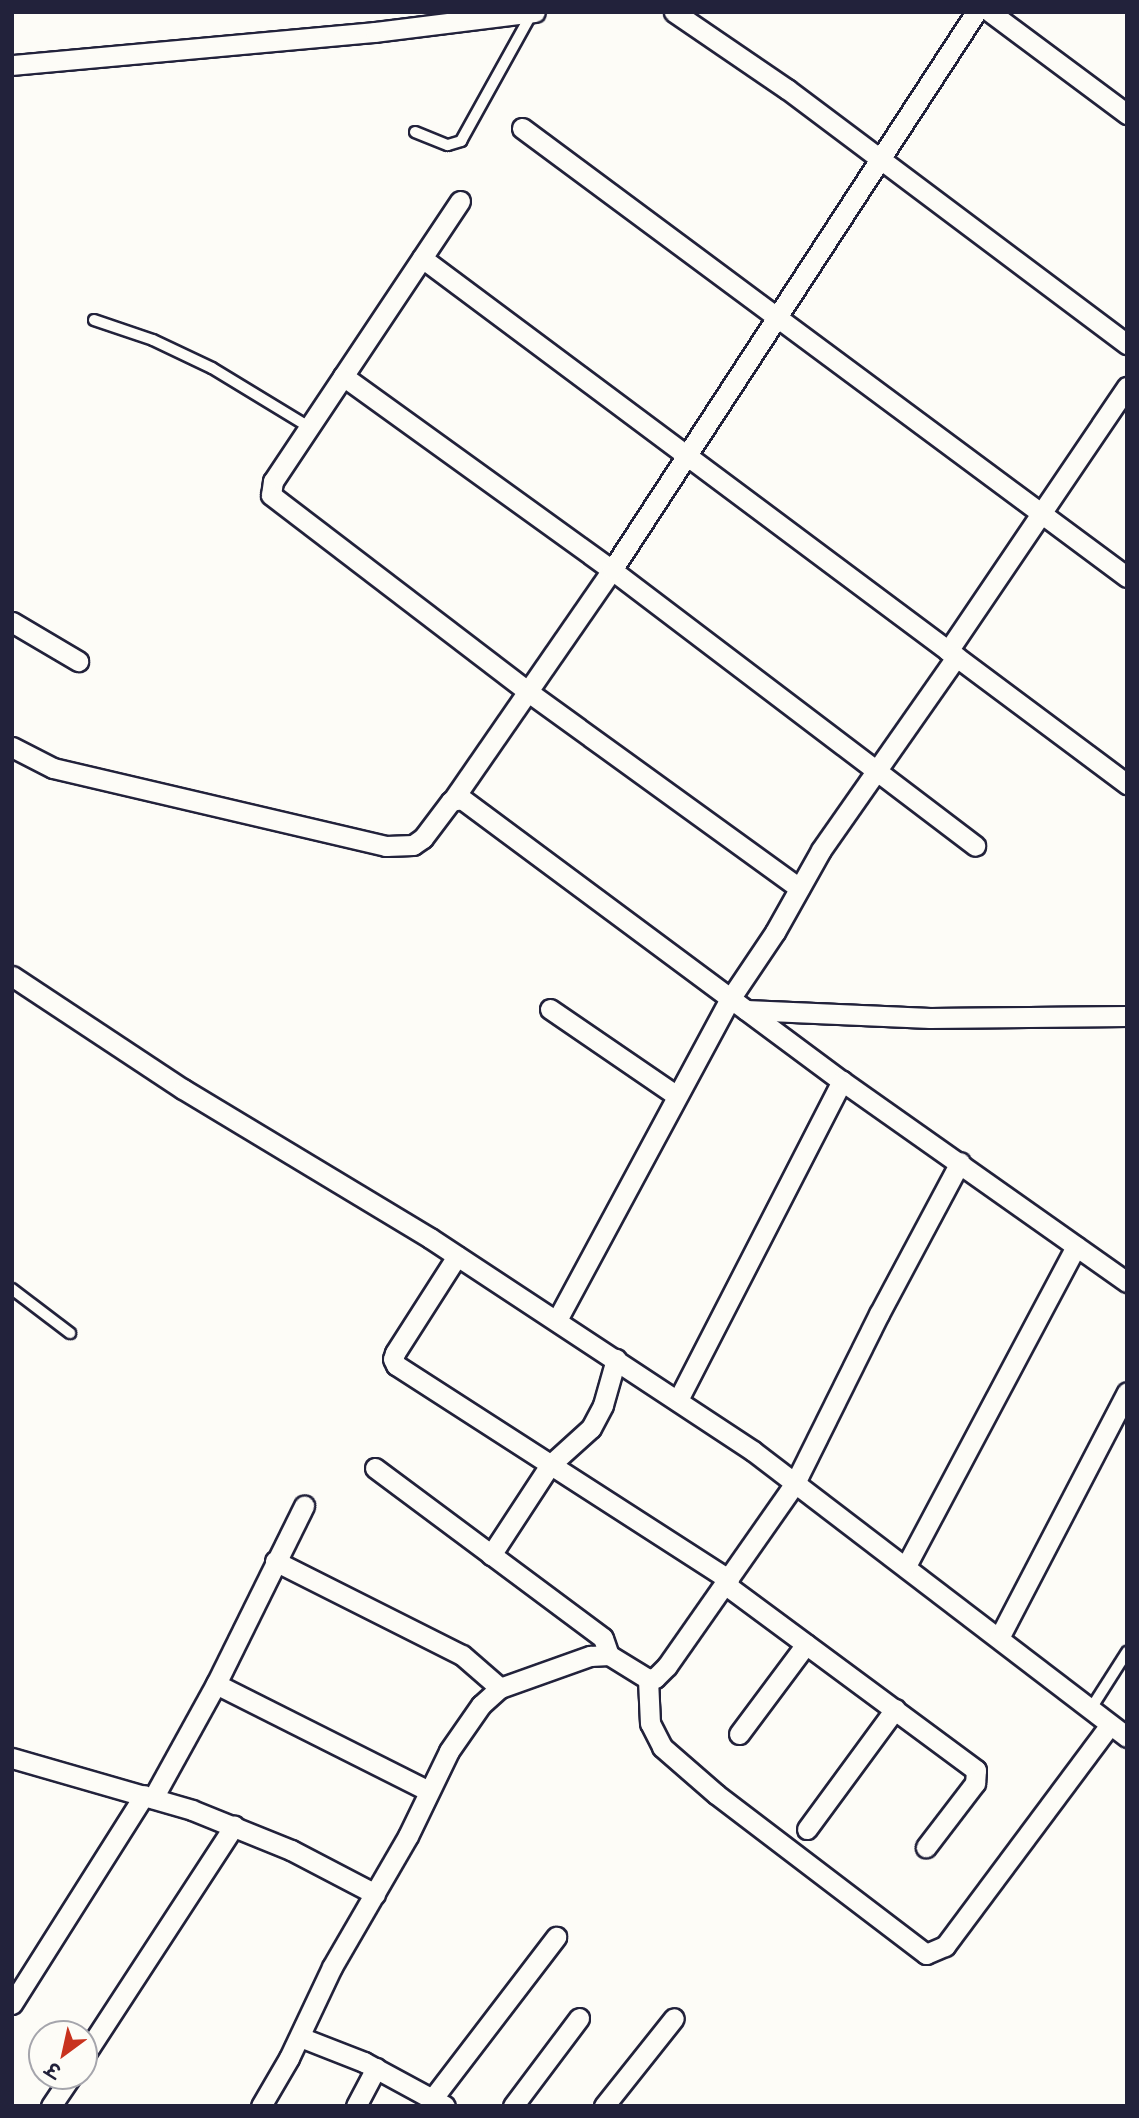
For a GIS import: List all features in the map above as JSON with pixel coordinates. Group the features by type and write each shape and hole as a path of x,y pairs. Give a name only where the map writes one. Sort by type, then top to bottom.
{"street":[{"path":"12,65 362,33 534,12"},
{"path":"674,12 787,89 881,163 1127,344"},
{"path":"12,747 53,768 386,846 413,845 423,838 454,798 612,570 881,163 976,12"},
{"path":"990,12 1127,114"},
{"path":"522,128 1127,578"},
{"path":"460,201 273,481 271,495 527,691 799,888"},
{"path":"422,258 1127,784"},
{"path":"342,376 612,570 975,846"},
{"path":"557,1320 677,1096 738,1004 821,850 877,770 1127,387"},
{"path":"12,622 78,661"},
{"path":"454,798 468,804 842,1081 960,1162 1127,1283"},
{"path":"12,976 183,1088 457,1256 678,1400 906,1566 1127,1737"},
{"path":"738,1004 930,1018 1127,1016"},
{"path":"550,1009 677,1096"},
{"path":"678,1400 842,1081"},
{"path":"261,2106 300,2037 332,1967 375,1894 459,1734 481,1705 500,1688 590,1656 609,1655 648,1679 655,1678 667,1666 728,1583 795,1483 879,1314 960,1162"},
{"path":"906,1566 1076,1246"},
{"path":"457,1256 393,1359 401,1370 728,1583 970,1765 977,1775 975,1783 926,1847"},
{"path":"494,1550 550,1465 583,1437 597,1419 615,1359"},
{"path":"999,1638 1127,1392"},
{"path":"375,1468 494,1550 603,1638 609,1655"},
{"path":"12,2004 149,1796 216,1684 304,1506"},
{"path":"275,1561 462,1655 500,1688"},
{"path":"739,1734 806,1644"},
{"path":"648,1679 650,1723 662,1747 727,1802 926,1954 945,1946 1110,1725"},
{"path":"216,1684 429,1791"},
{"path":"807,1829 895,1709"},
{"path":"12,1758 149,1796 234,1826 291,1850 375,1894"},
{"path":"98,2035 234,1826"},
{"path":"300,2037 376,2068 439,2102 556,1937"},
{"path":"513,2106 579,2018"},
{"path":"604,2106 674,2018"},
{"path":"356,2106 376,2068"},
{"path":"51,2106 62,2090"}],"lane":[{"path":"415,132 448,145 461,141 534,12"},
{"path":"94,320 153,340 212,368 309,427"},
{"path":"12,1289 70,1333"},
{"path":"1090,1710 1127,1653"}]}
